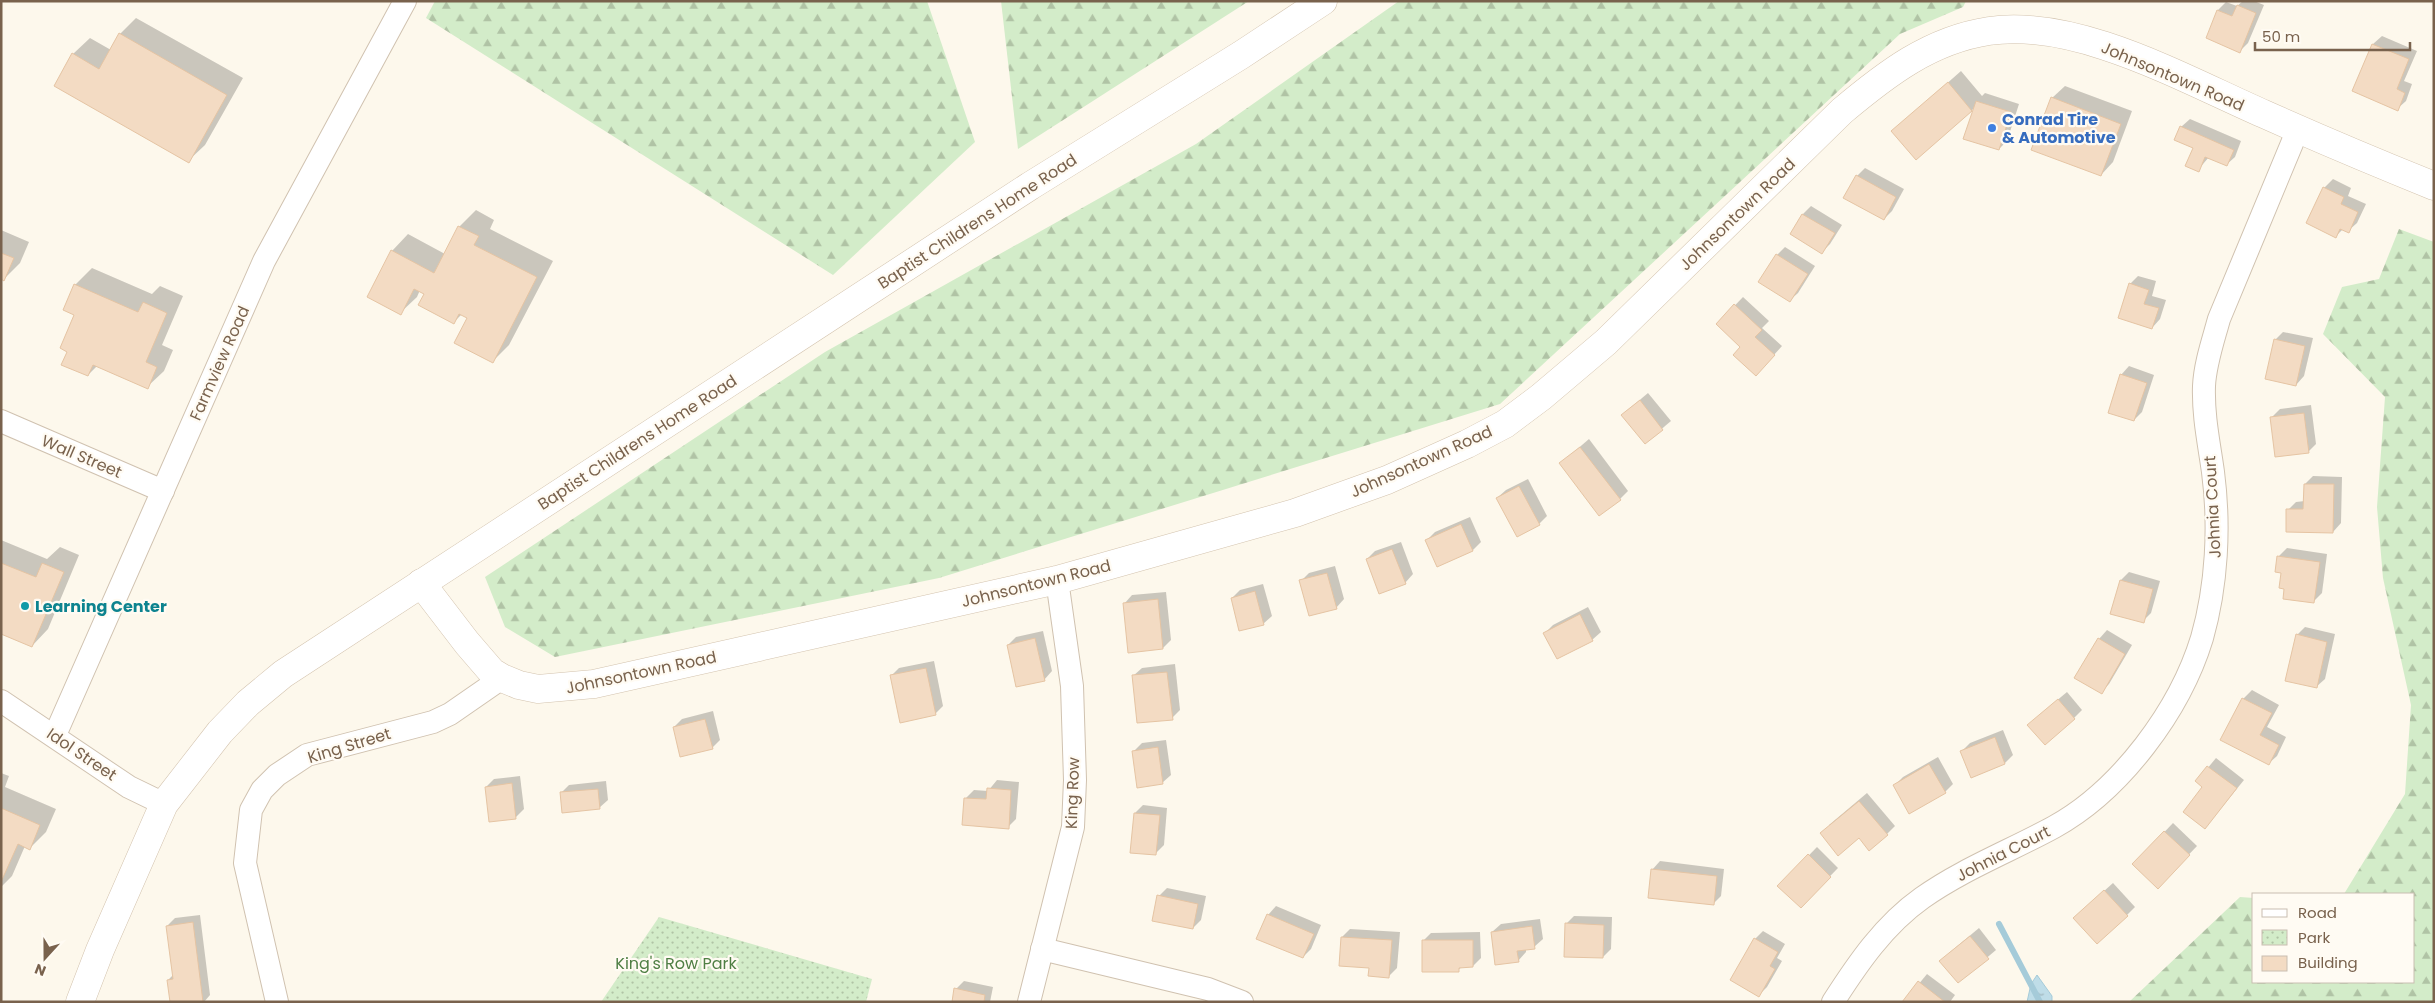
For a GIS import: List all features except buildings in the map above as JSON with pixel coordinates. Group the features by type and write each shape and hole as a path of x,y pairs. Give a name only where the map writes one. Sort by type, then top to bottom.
{"street":[{"name":"Farmview Road","path":"55,735 264,261 405,1"},
{"name":"Baptist Childrens Home Road","path":"80,1002 100,950 164,804 220,732 248,703 283,674 421,582 1030,186 1241,55 1323,1"},
{"name":"Johnsontown Road","path":"421,582 467,643 492,672 520,685 538,689 594,684 1057,580 1296,513 1387,480 1467,444 1505,424 1542,398 1606,342 1849,105 1878,80 1919,53 1953,39 1990,31 2031,31 2072,36 2130,54 2298,129 2434,186"},
{"name":"Johnia Court","path":"1833,1002 1880,935 1920,899 1954,878 2055,826 2092,802 2125,768 2168,713 2187,677 2201,639 2213,589 2217,536 2213,474 2205,422 2204,385 2210,351 2219,319 2298,129"},
{"name":"Wall Street","path":"1,421 163,491"},
{"name":"King Row","path":"1029,1002 1065,864 1074,818 1075,780 1072,686 1057,580"},
{"name":"King Street","path":"277,1002 245,863 251,810 262,790 277,775 307,755 433,722 450,714 502,678"},
{"name":"Idol Street","path":"1,701 55,735 129,786 164,804"},
{"path":"1042,949 1208,989 1242,1002"}],"green space":[{"path":"435,1 927,1 975,142 833,275 426,18"},
{"path":"1001,1 1249,1 1018,149"},
{"path":"1399,1 1966,1 1963,7 1900,34 1500,404 939,578 555,657 505,627 485,577 825,352 1196,144"},
{"path":"2399,229 2434,242 2434,1002 2129,1002 2240,897 2252,898 2252,983 2415,983 2415,893 2345,893 2405,794 2411,705 2383,578 2377,507 2385,397 2323,334 2342,287 2379,279"},
{"name":"King's Row Park","path":"659,917 872,979 866,1002 601,1002"}],"water":[{"path":"2037,975 2052,996 2052,1002 2027,1002 2031,984"}],"waterway":[{"path":"1999,924 2040,1002"}],"place":[{"name":"Conrad Tire & Automotive","path":"1992,128"},
{"name":"Learning Center","path":"25,606"}]}
